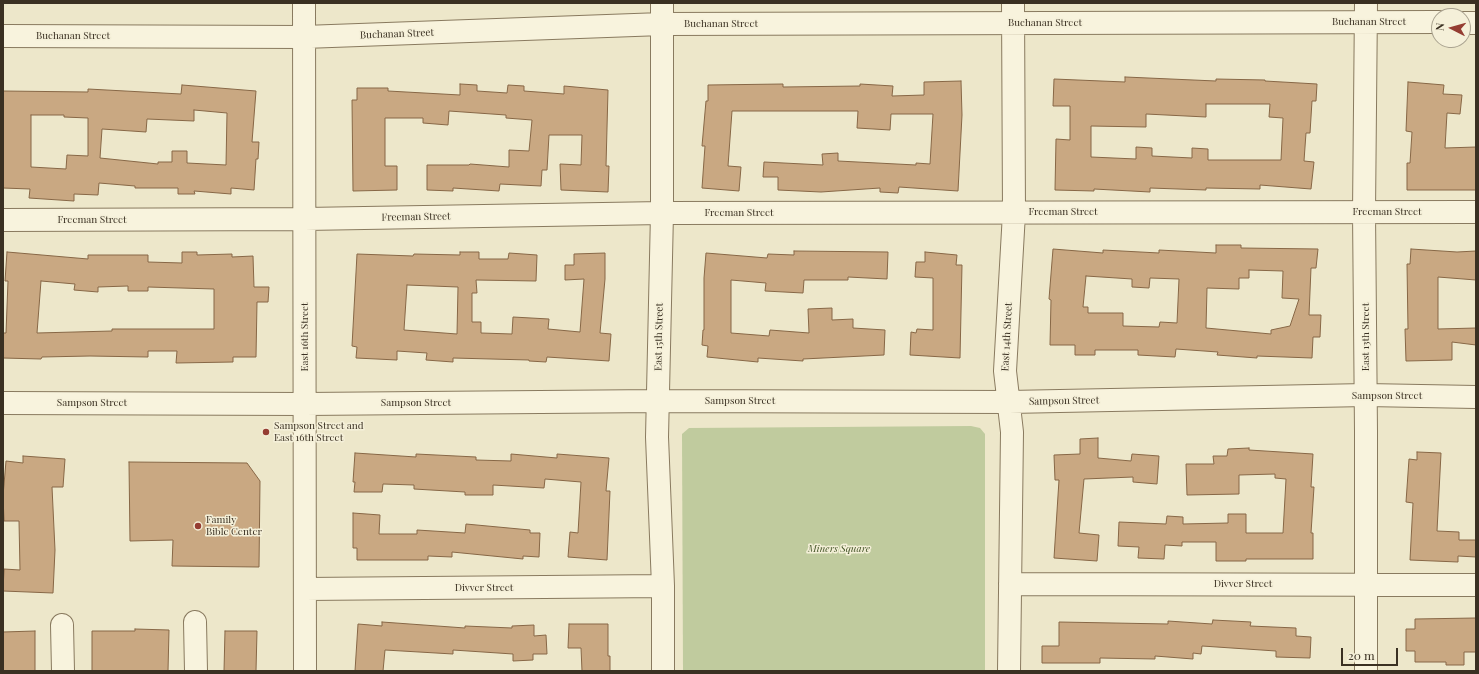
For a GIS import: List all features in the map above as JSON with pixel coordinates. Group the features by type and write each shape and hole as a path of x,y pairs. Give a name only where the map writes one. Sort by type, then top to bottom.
{"street":[{"name":"East 16th Street","path":"304,3 305,671"},
{"name":"Buchanan Street","path":"3,36 304,37 662,14 1366,12 1431,21"},
{"name":"East 13th Street","path":"1366,12 1364,212 1366,395 1366,671"},
{"name":"East 14th Street","path":"1009,671 1012,432 1005,370 1014,212 1014,13"},
{"name":"East 15th Street","path":"662,14 662,213 657,437 663,586 663,671"},
{"name":"Freeman Street","path":"3,220 305,219 662,213 1476,212"},
{"name":"Sampson Street","path":"3,403 305,404 658,401 1009,402 1366,395 1476,397"},
{"name":"Divver Street","path":"1010,584 1476,585"},
{"name":"Divver Street","path":"305,589 663,586"},
{"path":"195,622 196,671"},
{"path":"62,625 63,671"}],"green space":[{"name":"Miners Square","path":"971,426 980,428 985,434 985,671 683,671 682,434 689,428"}],"building":[{"path":"1125,77 1216,81 1216,79 1265,80 1317,84 1316,101 1312,101 1310,133 1306,133 1304,161 1314,162 1311,189 1260,185 1260,189 1206,188 1206,190 1150,188 1150,192 1094,189 1094,191 1055,190 1056,139 1070,140 1070,106 1053,106 1054,79 1125,82","holes":["1206,104 1270,104 1269,117 1283,118 1281,160 1208,160 1208,149 1192,148 1192,158 1152,156 1152,148 1136,147 1136,159 1091,157 1091,126 1146,127 1146,114 1206,117"]},
{"path":"961,81 962,115 958,191 899,187 898,193 880,192 880,188 821,192 778,190 778,177 763,177 764,162 823,165 822,154 838,153 838,161 916,165 916,163 930,164 933,114 891,114 890,130 857,128 858,111 732,111 728,166 741,167 739,191 702,188 705,146 702,146 706,101 708,101 708,85 783,84 783,87 860,86 860,84 893,86 892,96 924,95 924,82"},
{"path":"1408,82 1444,85 1443,94 1462,95 1460,114 1447,113 1445,148 1476,147 1476,190 1407,190 1407,163 1410,163 1412,132 1406,131"},
{"path":"460,84 477,85 477,91 507,93 508,85 524,86 524,91 564,94 564,86 608,90 606,166 609,166 608,192 561,190 560,164 581,165 582,135 549,135 547,170 542,170 541,186 500,184 499,191 453,188 453,191 427,190 427,165 470,164 509,167 509,150 529,151 532,120 506,118 506,115 449,111 448,125 423,123 423,118 385,118 385,166 397,166 397,190 353,191 352,100 357,100 357,88 388,88 388,91 460,95"},
{"path":"182,85 256,91 252,142 259,142 258,159 256,159 254,190 231,188 231,194 194,191 195,194 178,194 178,188 135,188 135,186 99,183 98,195 74,194 74,201 29,198 30,189 3,188 3,91 88,92 88,89 181,94","holes":["194,110 227,113 226,165 187,163 187,151 172,151 172,162 158,162 158,164 100,158 102,129 146,132 147,119 194,121","31,115 64,115 64,117 88,118 88,156 67,155 66,169 31,167"]},
{"path":"1216,245 1241,245 1241,248 1318,249 1316,268 1311,268 1309,315 1321,315 1320,337 1313,337 1312,358 1257,356 1257,358 1217,355 1218,352 1176,349 1175,357 1138,355 1138,350 1095,350 1095,355 1075,355 1075,345 1050,345 1051,300 1049,299 1053,249 1103,253 1103,250 1159,253 1159,250 1216,253","holes":["1249,270 1283,271 1282,298 1299,299 1290,326 1271,330 1271,334 1206,328 1207,288 1239,289 1239,278 1249,278","1086,276 1132,279 1132,287 1149,288 1150,278 1179,279 1177,323 1160,322 1159,327 1123,326 1123,313 1088,313 1088,307 1083,307"]},
{"path":"1411,249 1457,252 1476,251 1476,280 1438,277 1438,329 1476,328 1476,345 1452,342 1452,360 1406,361 1405,329 1408,329 1407,264 1410,264"},
{"path":"794,251 888,252 887,279 848,277 848,280 804,280 803,293 765,291 766,283 731,280 731,333 769,336 770,330 809,333 808,309 832,308 832,320 853,319 853,328 885,330 884,355 803,359 803,361 758,358 758,362 707,357 708,346 702,345 704,330 704,278 706,253 767,258 768,254 794,255"},
{"path":"7,252 88,259 88,255 148,255 148,262 182,263 182,252 197,252 197,255 232,254 232,257 253,256 254,287 269,287 268,302 257,302 256,357 233,357 233,362 176,363 177,351 148,351 148,357 90,356 42,357 41,359 3,358 3,333 6,333 8,281 5,281","holes":["41,281 75,284 74,290 98,292 98,287 128,286 128,291 148,291 148,287 214,289 214,329 112,329 112,331 37,333"]},
{"path":"460,252 479,252 479,259 508,259 509,253 537,255 536,281 476,280 477,293 472,293 472,322 481,322 481,333 512,334 513,317 549,319 548,329 580,332 584,279 565,280 565,265 574,265 574,254 605,253 605,279 600,333 611,334 609,361 547,357 546,362 529,360 453,358 453,362 426,360 427,353 397,351 397,360 356,358 357,347 352,346 357,254 413,256 414,254 460,255","holes":["407,285 458,287 457,334 404,330"]},
{"path":"925,252 957,255 956,265 962,265 960,358 910,355 911,332 916,333 917,329 933,330 933,278 915,277 916,262 925,262"},
{"path":"1098,438 1098,458 1131,461 1132,454 1159,456 1157,484 1133,482 1133,477 1084,479 1079,533 1099,535 1097,561 1054,558 1059,480 1055,480 1054,455 1080,454 1080,439"},
{"path":"1249,448 1249,450 1313,454 1311,487 1314,487 1311,533 1313,533 1313,559 1246,559 1246,561 1216,561 1216,542 1182,542 1182,546 1165,545 1164,559 1138,558 1139,547 1118,546 1119,522 1166,524 1167,516 1183,517 1183,524 1228,523 1228,514 1246,514 1246,533 1283,533 1286,479 1275,478 1275,474 1239,475 1239,494 1187,495 1186,464 1214,464 1213,456 1227,456 1228,449"},
{"path":"1417,452 1441,453 1437,531 1459,532 1459,540 1476,540 1476,557 1458,556 1458,562 1410,560 1413,503 1406,502 1409,459 1417,460"},
{"path":"355,453 416,457 416,454 476,457 476,460 511,461 511,454 557,458 557,454 609,458 606,491 610,491 607,560 568,557 570,532 578,533 581,482 545,479 544,488 493,485 493,495 465,495 465,492 414,489 414,485 383,484 382,492 354,492 355,482 353,482"},
{"path":"23,456 65,459 63,487 52,487 55,550 53,593 3,591 4,569 20,570 19,521 4,521 3,496 6,461 23,463"},
{"path":"129,462 247,463 260,481 259,567 172,566 173,540 130,541"},
{"path":"353,513 380,515 379,534 417,534 417,530 465,533 466,524 530,530 530,533 540,533 539,557 523,556 523,559 452,552 452,557 428,556 428,560 357,560 357,548 353,548"},
{"path":"1476,618 1476,652 1464,652 1464,665 1446,665 1446,662 1415,662 1415,651 1406,651 1406,629 1415,629 1415,619"},
{"path":"1213,620 1251,622 1250,626 1296,628 1296,636 1311,637 1310,658 1276,657 1276,651 1202,646 1201,654 1193,653 1193,659 1155,656 1155,659 1100,658 1100,663 1042,663 1042,646 1059,646 1059,622 1168,624 1168,621 1212,624"},
{"path":"382,622 465,628 465,626 512,628 512,626 534,625 534,636 546,635 547,654 533,654 533,660 513,661 513,654 453,650 453,654 385,650 383,671 355,671 358,624 382,626"},
{"path":"569,624 608,624 608,656 610,656 610,671 582,671 581,648 568,648"},
{"path":"135,629 169,630 168,671 92,671 92,631 135,631"},
{"path":"35,631 35,671 3,671 3,632"},
{"path":"225,631 257,631 256,671 224,671"}],"place":[{"name":"Sampson Street and East 16th Street","path":"266,432"},
{"name":"Family Bible Center","path":"198,526"}]}
